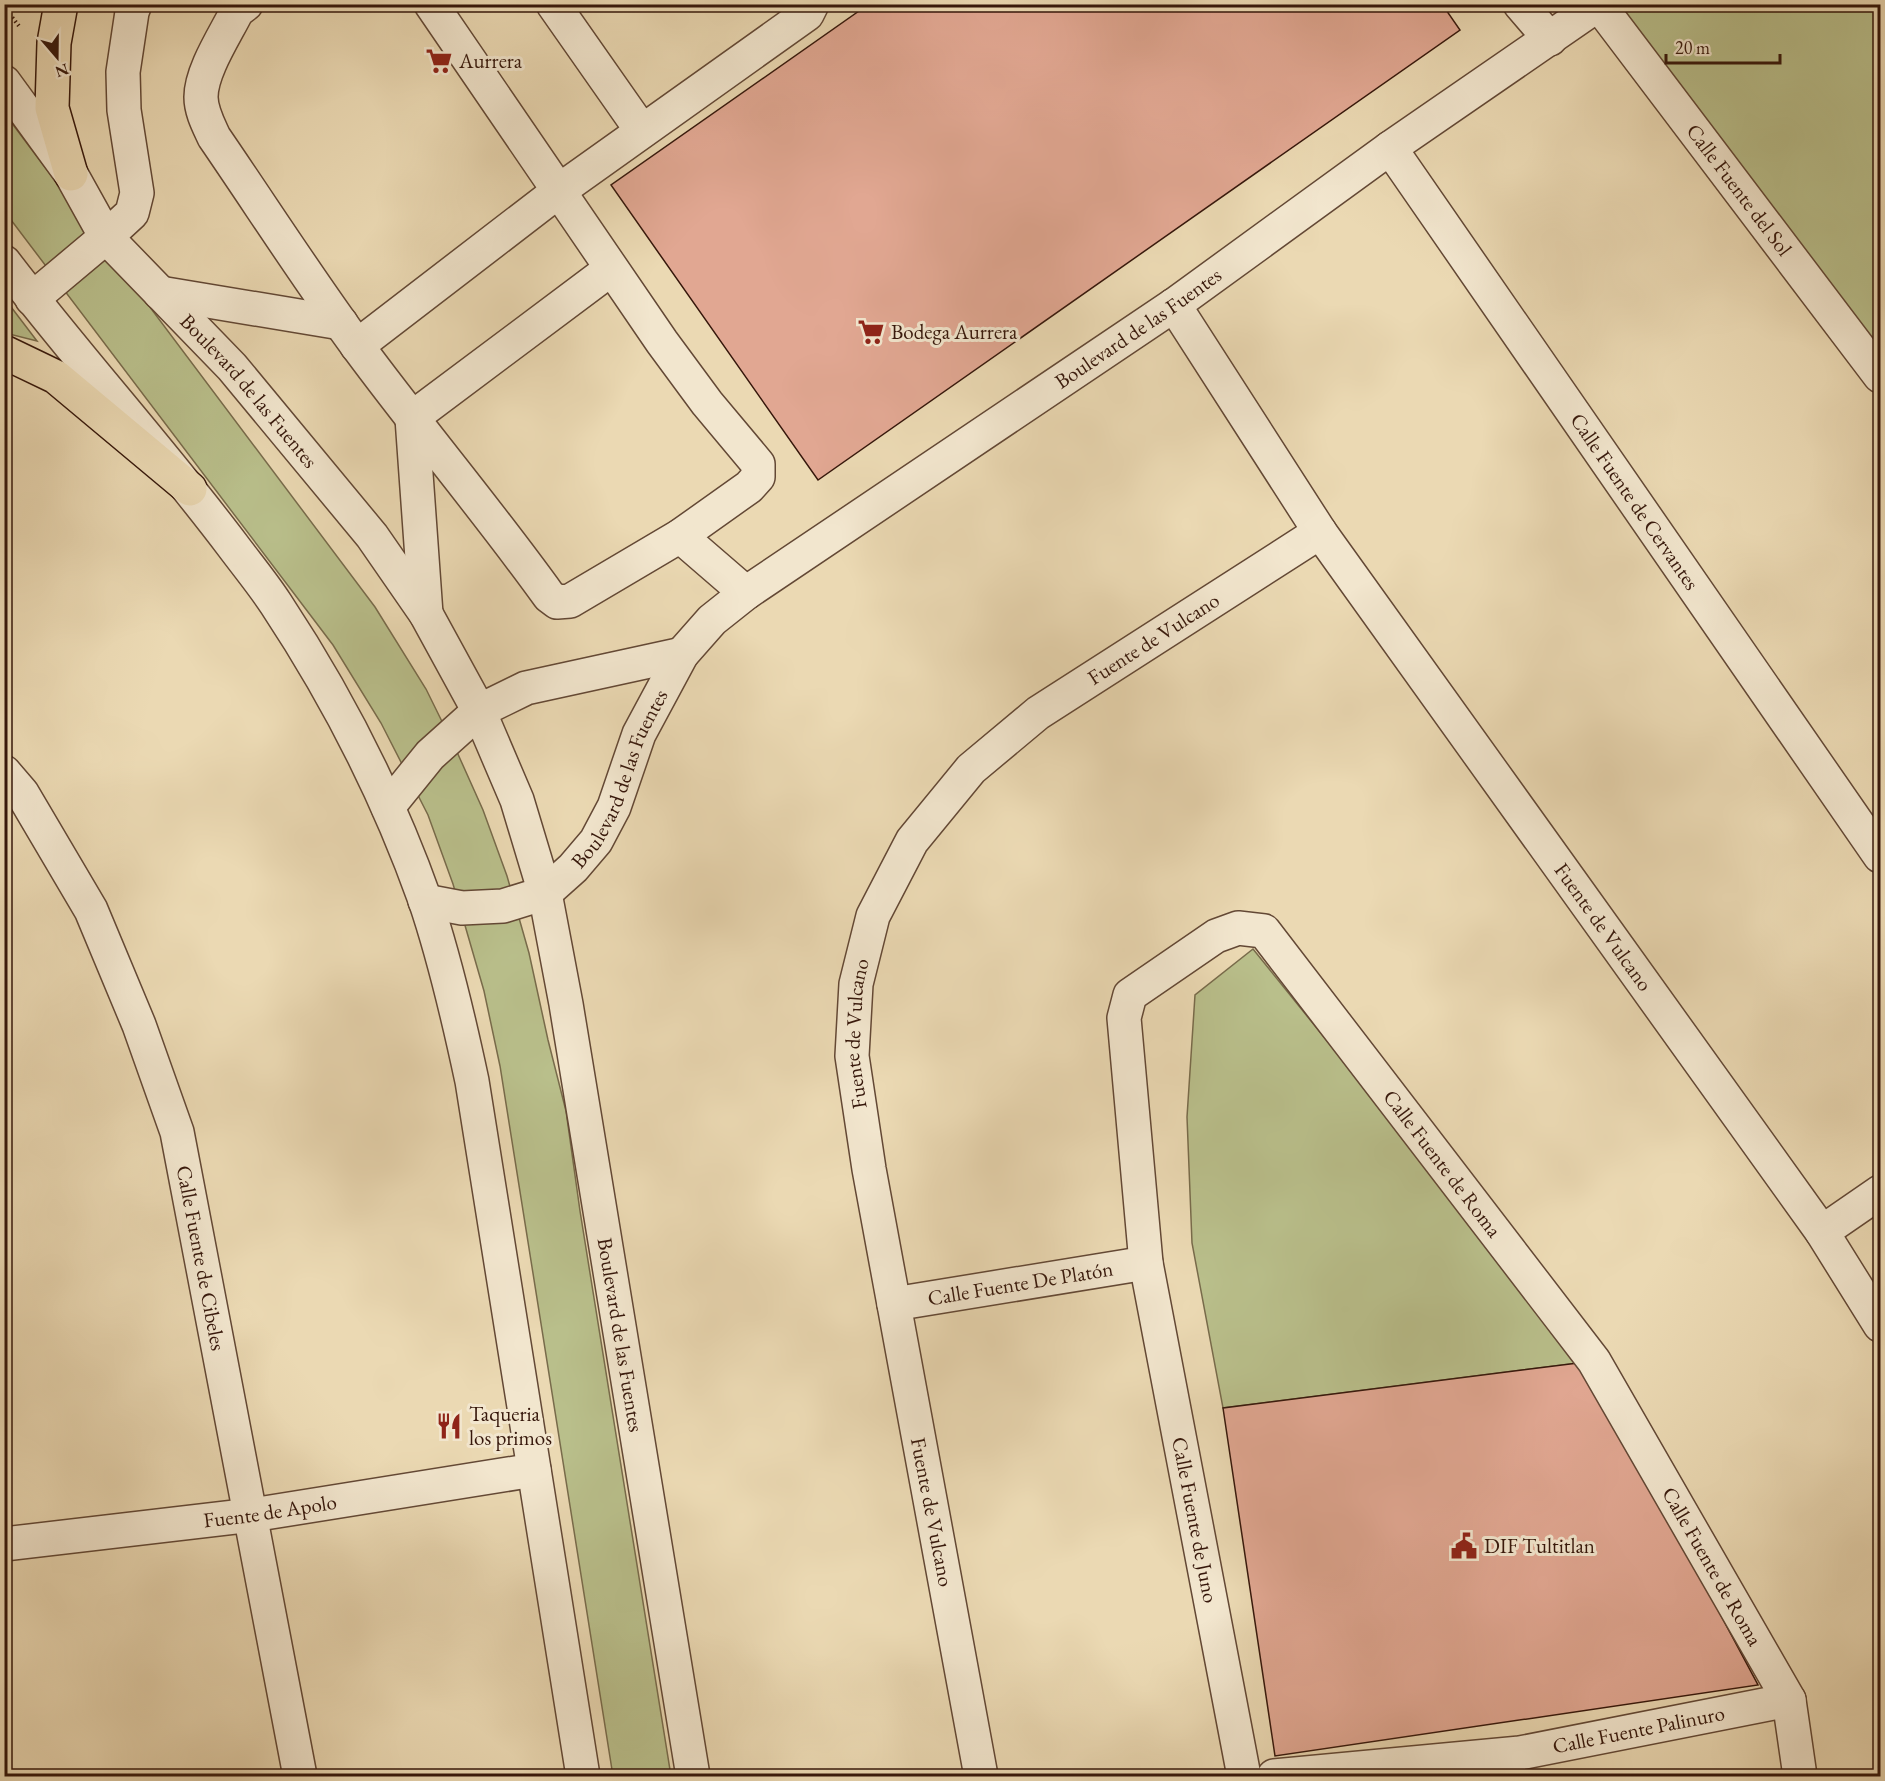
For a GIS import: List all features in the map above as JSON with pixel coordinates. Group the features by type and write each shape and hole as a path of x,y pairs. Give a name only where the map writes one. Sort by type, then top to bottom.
{"main road":[{"path":"61,4 54,43 52,108 70,174"},
{"path":"4,352 56,377 190,489"}],"street":[{"path":"32,299 132,213 137,193 124,110 123,72 135,4"},
{"path":"246,4 237,12 203,80 201,97 203,110 214,137 349,335 412,418 496,523 549,596 557,602 570,601 680,536 749,487 758,477 758,464 706,403 658,336 431,4"},
{"path":"553,4 642,131"},
{"path":"159,293 349,335 560,190 807,14 812,4"},
{"path":"1520,4 1550,39"},
{"name":"Boulevard de las Fuentes","path":"425,901 462,908 503,906 545,893 573,868 596,841 614,807 639,734 682,654 712,620 746,593 1174,305 1390,148 1599,4"},
{"name":"Calle Fuente del Sol","path":"1599,4 1881,376"},
{"name":"Boulevard de las Fuentes","path":"4,82 70,174 106,237 232,367 372,536 426,614 479,711 517,800 545,893 566,1004 693,1776"},
{"name":"Calle Fuente de Cervantes","path":"1390,148 1881,856"},
{"path":"4,262 190,489 276,603 334,698 388,807 425,901 455,1002 472,1081 583,1776"},
{"path":"412,418 611,269"},
{"name":"Fuente de Vulcano","path":"1174,305 1320,532 1822,1232 1881,1325"},
{"path":"412,418 426,614"},
{"name":"Fuente de Vulcano","path":"981,1776 869,1169 852,1056 856,984 873,916 912,841 972,769 1038,714 1320,532"},
{"path":"680,536 746,593"},
{"name":"Boulevard de las Fuentes","path":"388,807 430,755 479,711 526,688 682,654"},
{"name":"Calle Fuente de Cibeles","path":"4,772 22,793 91,910 139,1026 177,1132 252,1515 300,1776"},
{"name":"Calle Fuente de Roma","path":"1146,1263 1124,1018 1130,995 1216,936 1238,928 1264,932 1594,1361 1789,1700 1800,1776"},
{"path":"1822,1232 1881,1192"},
{"name":"Calle Fuente De Platón","path":"894,1304 1146,1263"},
{"name":"Calle Fuente de Juno","path":"1146,1263 1244,1776"},
{"name":"Fuente de Apolo","path":"4,1544 252,1515 534,1470"},
{"name":"Calle Fuente Palinuro","path":"1274,1776 1522,1765 1789,1700"}],"green space":[{"path":"1611,5 1880,5 1880,372"},
{"path":"5,114 375,607 426,689 483,810 507,876 529,953 566,1111 671,1776 613,1776 500,1066 484,991 453,884 428,815 381,723 333,645 5,212"},
{"path":"5,299 37,341 5,333"},
{"path":"1253,949 1586,1362 1223,1408 1192,1243 1187,1117 1195,995"}],"building":[{"name":"Bodega Aurrera","path":"869,4 1442,4 1460,30 818,480 611,185"},
{"name":"DIF Tultitlan","path":"1586,1362 1758,1685 1275,1756 1223,1408"}],"place":[{"name":"Aurrera","path":"439,61"},
{"name":"Bodega Aurrera","path":"871,332"},
{"name":"Taqueria los primos","path":"449,1426"},
{"name":"DIF Tultitlan","path":"1464,1546"}]}
